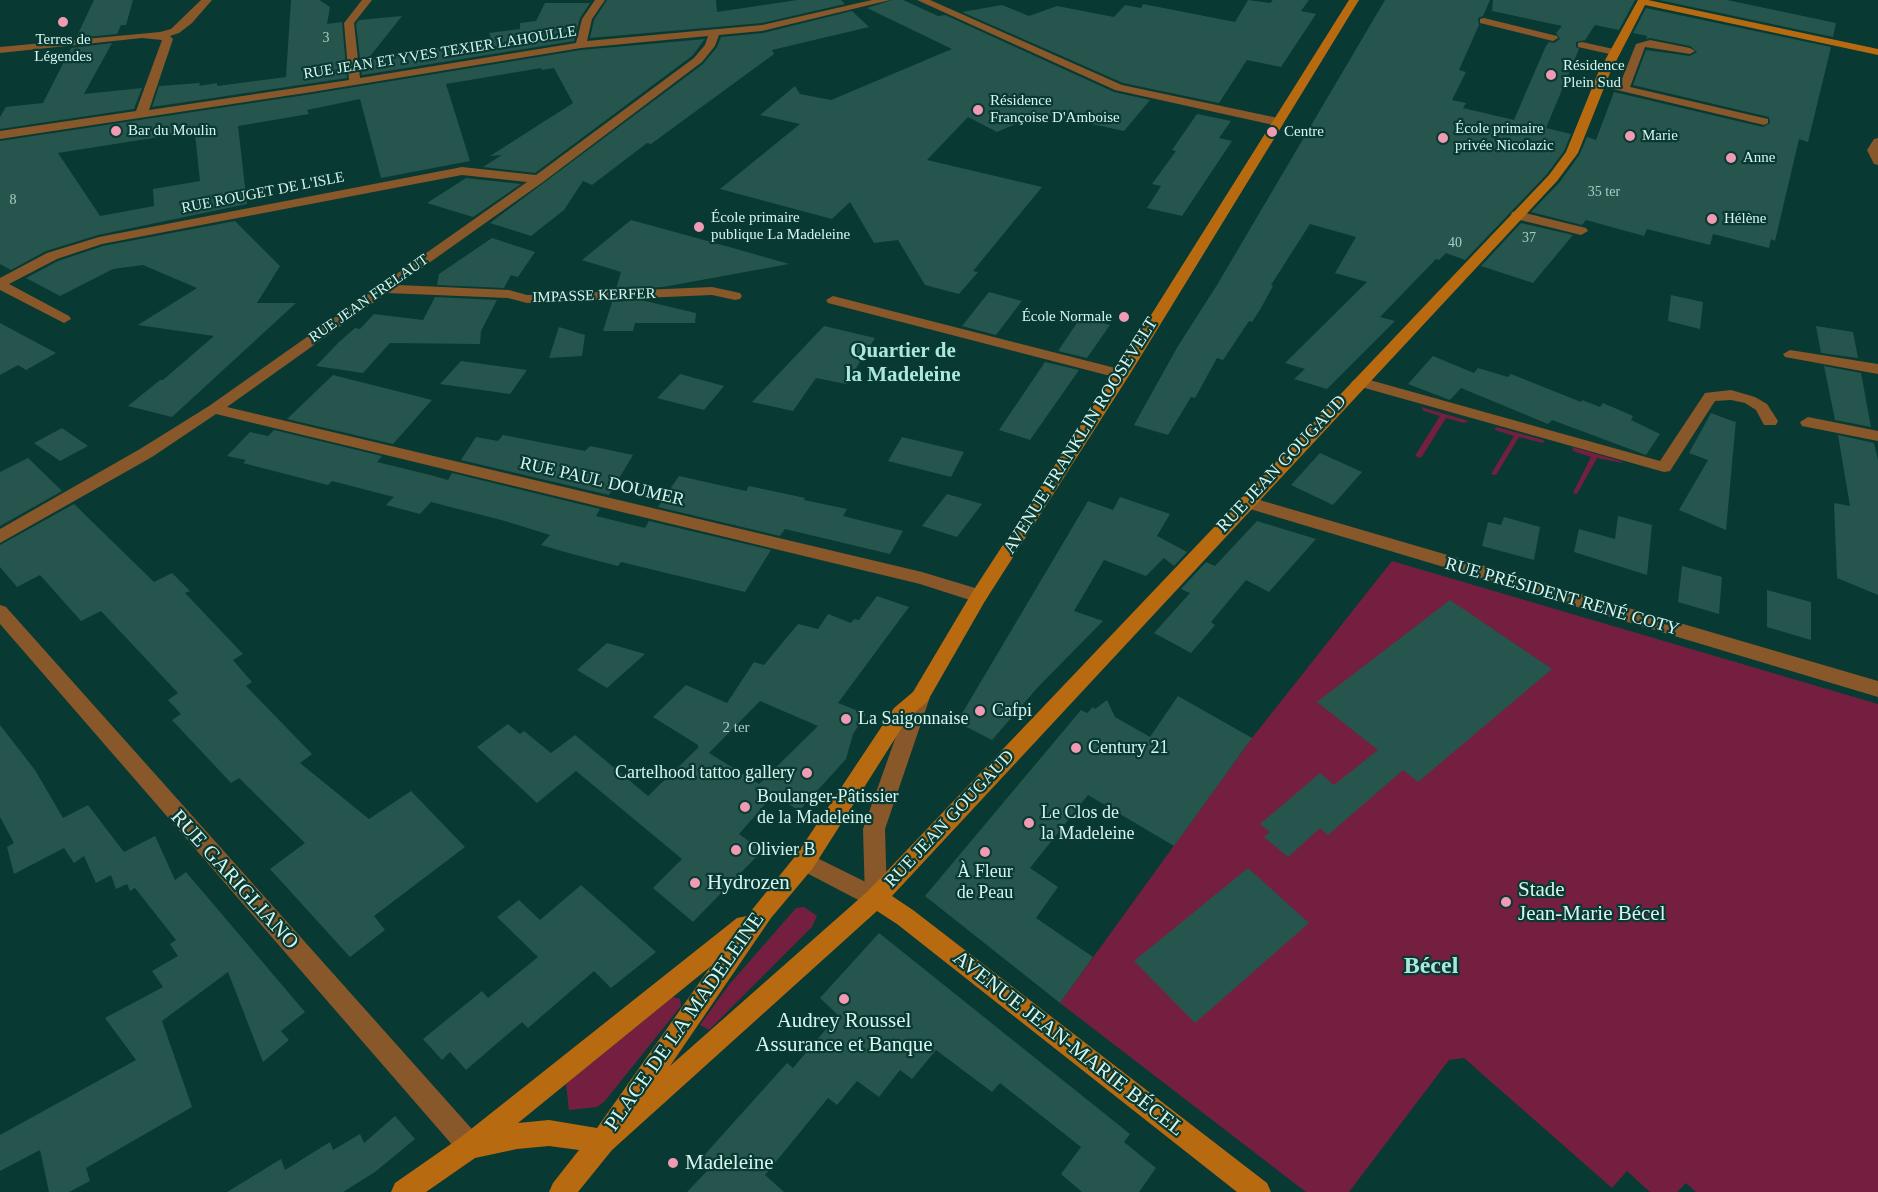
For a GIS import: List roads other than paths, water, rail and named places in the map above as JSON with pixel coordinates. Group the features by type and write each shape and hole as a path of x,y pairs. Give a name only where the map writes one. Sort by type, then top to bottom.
{"main road":[{"name":"AVENUE FRANKLIN ROOSEVELT","path":"920,697 980,596 1122,374 1354,0"},
{"path":"1643,1 1878,52"},
{"name":"RUE JEAN GOUGAUD","path":"876,897 1565,164 1572,153 1614,52 1643,1"},
{"name":"PLACE DE LA MADELEINE","path":"603,1141 763,911 805,861 901,713 920,697"},
{"name":"PLACE DE LA MADELEINE","path":"603,1141 876,897"},
{"name":"AVENUE JEAN-MARIE BÉCEL","path":"876,897 905,917 1258,1192"},
{"path":"404,1192 470,1146 763,911"},
{"path":"470,1146 549,1132 603,1141 562,1192"}],"street":[{"path":"0,50 142,34 160,35 175,31 188,21 207,0"},
{"path":"355,82 349,22 367,0"},
{"path":"581,45 587,19 600,0"},
{"name":"RUE JEAN ET YVES TEXIER LAHOULLE","path":"0,135 355,82 581,45 762,28 885,0"},
{"path":"922,0 1119,88 1278,122"},
{"path":"1484,21 1553,38"},
{"name":"RUE JEAN FRELAUT","path":"0,537 146,453 214,409 539,179 698,60 710,46 714,33"},
{"path":"141,115 168,39 160,35"},
{"path":"1624,88 1641,44 1650,43 1690,51"},
{"path":"1582,45 1614,52"},
{"path":"1600,83 1764,121"},
{"path":"1878,142 1873,150 1878,161"},
{"name":"RUE ROUGET DE L'ISLE","path":"0,283 52,256 99,241 404,182 462,171 539,179"},
{"path":"1517,214 1581,231"},
{"name":"RUE ROUGET DE L'ISLE","path":"0,283 64,319"},
{"name":"IMPASSE KERFER","path":"382,289 509,294 527,299 712,291 735,296"},
{"path":"832,300 1122,374"},
{"path":"1790,354 1878,369"},
{"path":"1359,382 1664,467 1710,396 1731,395 1750,400 1762,407 1770,421"},
{"name":"RUE PAUL DOUMER","path":"214,409 922,578 980,596"},
{"path":"1808,422 1878,436"},
{"name":"RUE PRÉSIDENT RENÉ COTY","path":"1246,502 1878,689"},
{"name":"RUE GARIGLIANO","path":"0,612 142,777 470,1146"},
{"name":"AVENUE FRANKLIN ROOSEVELT","path":"876,897 874,829 920,697"},
{"path":"805,861 876,897"}],"place":[{"name":"Terres de Légendes","path":"63,22"},
{"name":"Résidence Plein Sud","path":"1551,75"},
{"name":"Résidence Françoise D'Amboise","path":"978,110"},
{"name":"Bar du Moulin","path":"116,131"},
{"name":"Centre","path":"1272,132"},
{"name":"Marie","path":"1630,136"},
{"name":"École primaire privée Nicolazic","path":"1443,138"},
{"name":"Anne","path":"1731,158"},
{"name":"Hélène","path":"1712,219"},
{"name":"École primaire publique La Madeleine","path":"699,227"},
{"name":"École Normale","path":"1124,317"},
{"name":"Cafpi","path":"980,711"},
{"name":"La Saigonnaise","path":"846,719"},
{"name":"Century 21","path":"1076,748"},
{"name":"Cartelhood tattoo gallery","path":"807,773"},
{"name":"Boulanger-Pâtissier de la Madeleine","path":"745,807"},
{"name":"Le Clos de la Madeleine","path":"1029,823"},
{"name":"Olivier B","path":"736,850"},
{"name":"À Fleur de Peau","path":"985,852"},
{"name":"Hydrozen","path":"695,883"},
{"name":"Stade Jean-Marie Bécel","path":"1506,902"},
{"name":"Audrey Roussel Assurance et Banque","path":"844,999"},
{"name":"Madeleine","path":"673,1163"}],"district":[{"name":"Quartier de la Madeleine","path":"903,364"},
{"name":"Bécel","path":"1431,967"}]}
